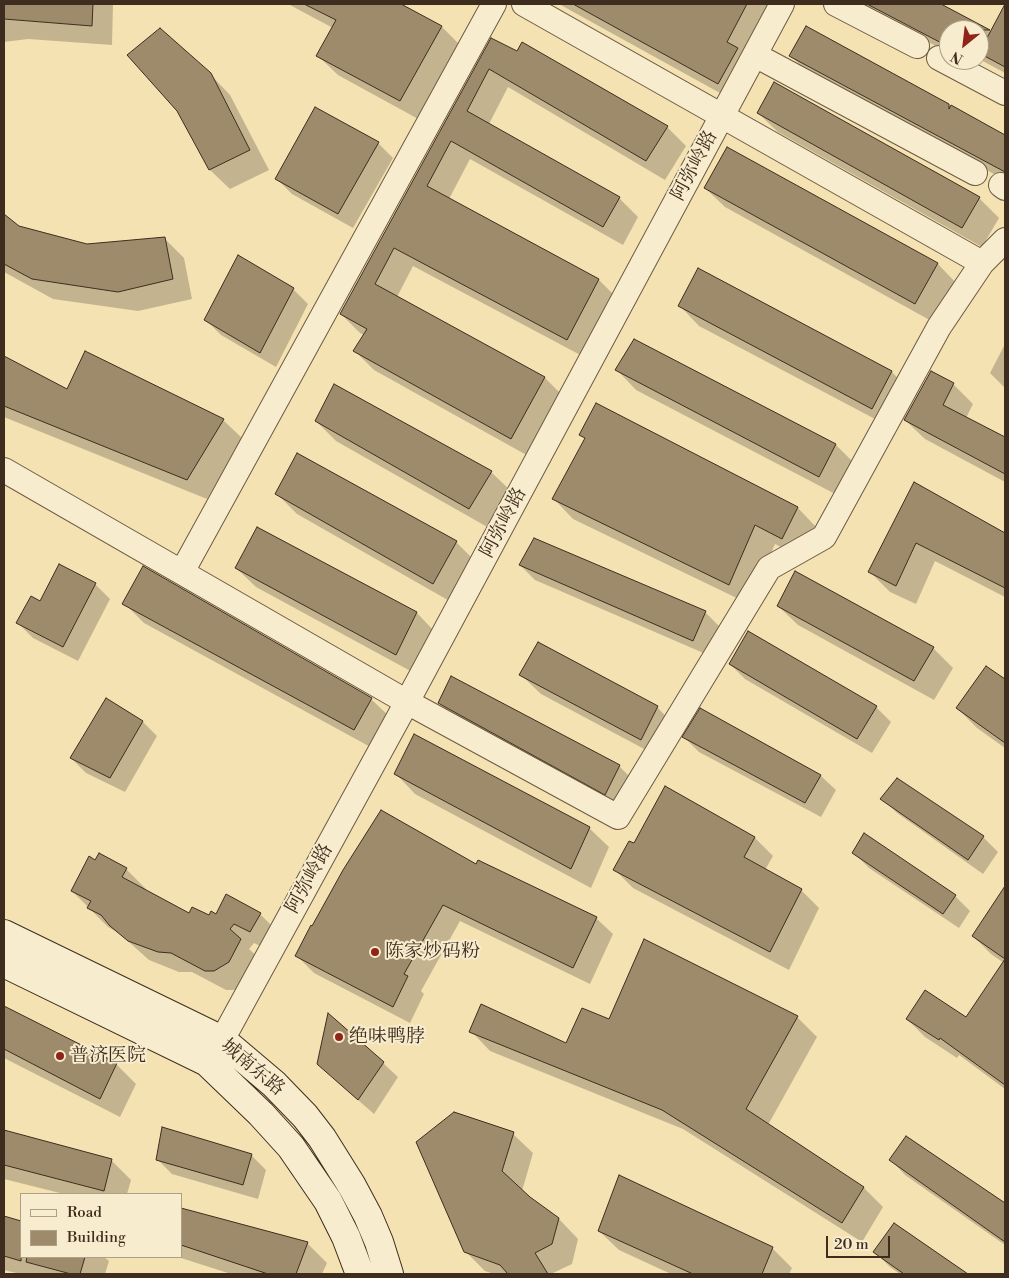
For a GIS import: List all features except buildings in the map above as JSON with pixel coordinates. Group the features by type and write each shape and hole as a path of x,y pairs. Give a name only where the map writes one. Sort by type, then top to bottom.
{"main road":[{"name":"城南东路","path":"4,934 222,1040 274,1084 322,1138 352,1186 368,1216 389,1274"},
{"name":"城南东路","path":"4,963 208,1062 261,1114 290,1147 328,1201 346,1237 360,1274"}],"street":[{"path":"182,572 494,4"},
{"path":"524,4 982,263"},
{"name":"阿弥岭路","path":"222,1040 407,702 782,4"},
{"path":"836,4 917,46"},
{"path":"755,55 974,172"},
{"path":"962,70 1005,93"},
{"path":"4,470 407,702 618,817 770,568 824,537 939,327 982,263 1005,240"}],"place":[{"name":"陈家炒码粉","path":"375,952"},
{"name":"绝味鸭脖","path":"339,1037"},
{"name":"普济医院","path":"60,1056"}]}
